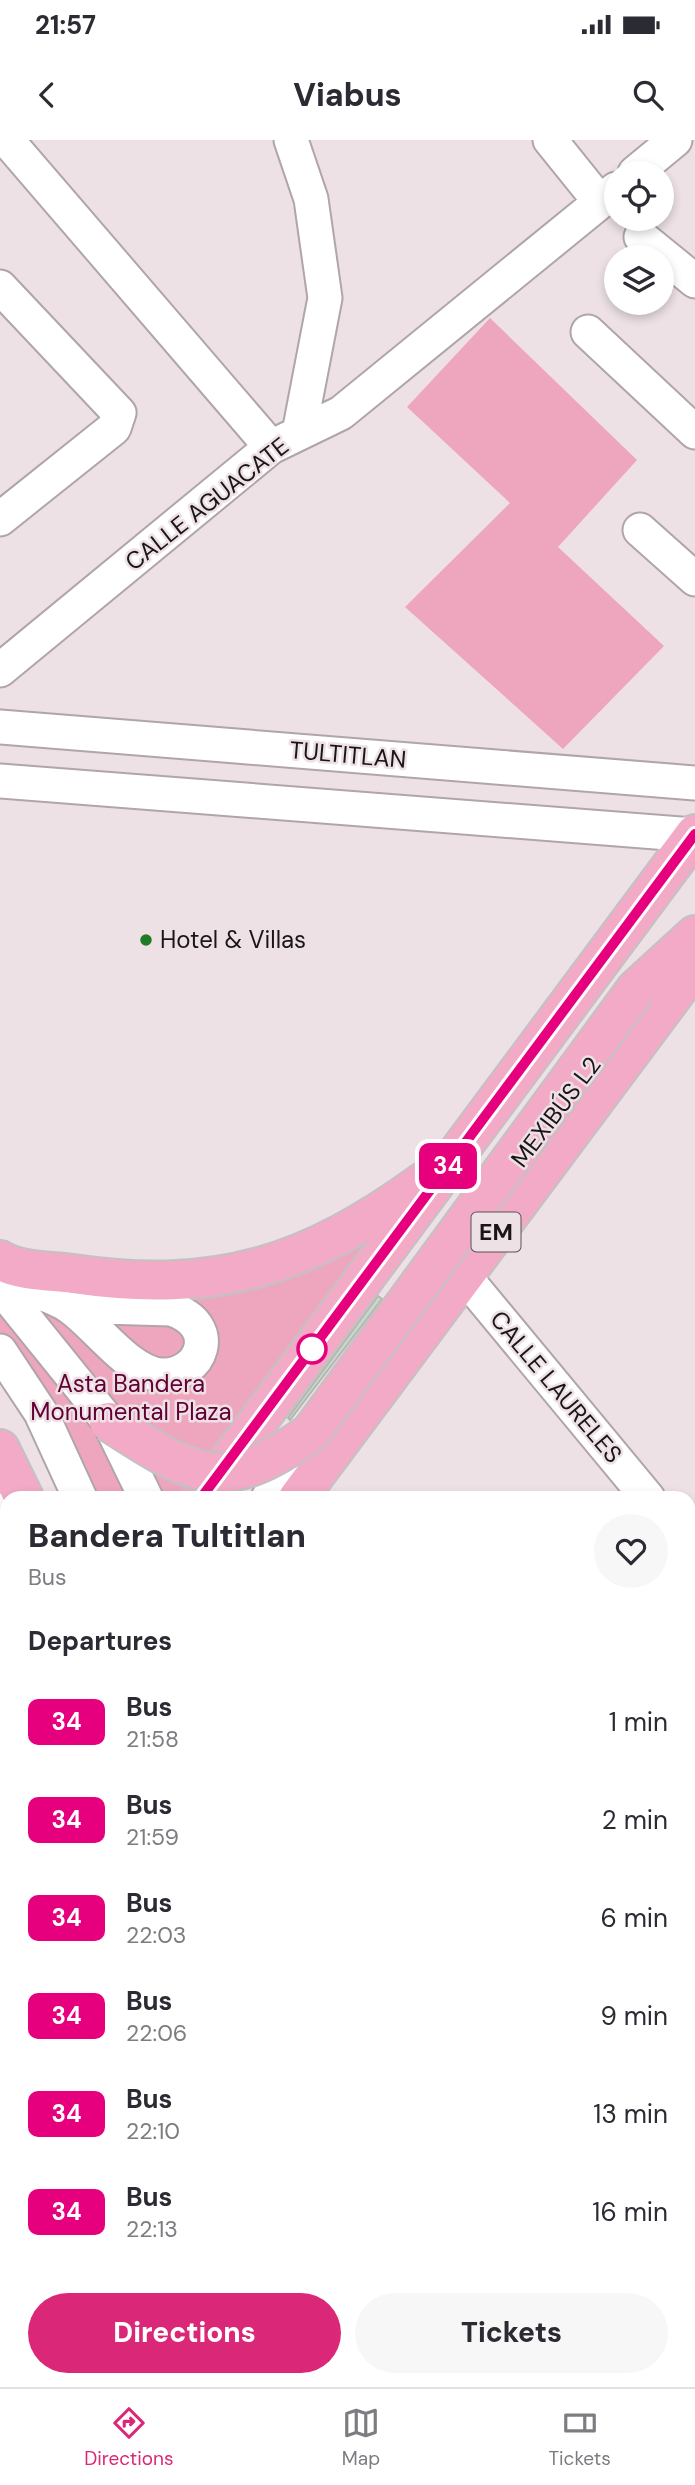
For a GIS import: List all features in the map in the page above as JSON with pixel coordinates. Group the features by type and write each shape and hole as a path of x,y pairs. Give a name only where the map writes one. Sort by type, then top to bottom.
{"main road":[{"path":"206,1491 695,834"},
{"path":"109,1422 183,1467 207,1472 231,1472 258,1465 286,1451 311,1432 636,989 682,964 695,935"},
{"name":"EM","path":"303,1491 464,1276 682,964"},
{"path":"2,1270 130,1283 208,1279 260,1268 308,1251 356,1227 453,1160"},
{"path":"0,1449 14,1491"}],"street":[{"path":"7,140 285,440"},
{"path":"285,440 325,299 311,199 291,140"},
{"path":"550,140 604,191"},
{"path":"650,161 676,140"},
{"name":"CALLE AGUACATE","path":"0,670 285,440 341,413 604,198"},
{"path":"641,237 695,281"},
{"path":"0,287 119,413 114,428 0,519"},
{"path":"588,332 695,432"},
{"path":"640,530 695,579"},
{"name":"TULTITLAN","path":"0,727 695,783"},
{"path":"0,781 695,834"},
{"name":"MEXIBÚS L2","path":"216,1491 695,849"},
{"name":"MEXIBÚS L2","path":"273,1491 682,964 695,927"},
{"path":"2,1270 109,1422 142,1491"},
{"path":"2,1270 68,1306"},
{"name":"CALLE LAURELES","path":"464,1276 642,1491"},
{"path":"0,1351 41,1413 77,1491"}],"green space":[{"path":"490,318 637,460 558,547 664,646 563,749 405,607 510,503 407,407"},
{"name":"Asta Bandera Monumental Plaza","path":"393,1225 193,1491 64,1491 0,1359 0,1265 100,1296"}],"building":[{"path":"378,1296 382,1299 290,1420 288,1418"}],"bus line":[{"name":"34","path":"206,1491 695,834"}],"place":[{"name":"Hotel & Villas","path":"146,940"}]}
